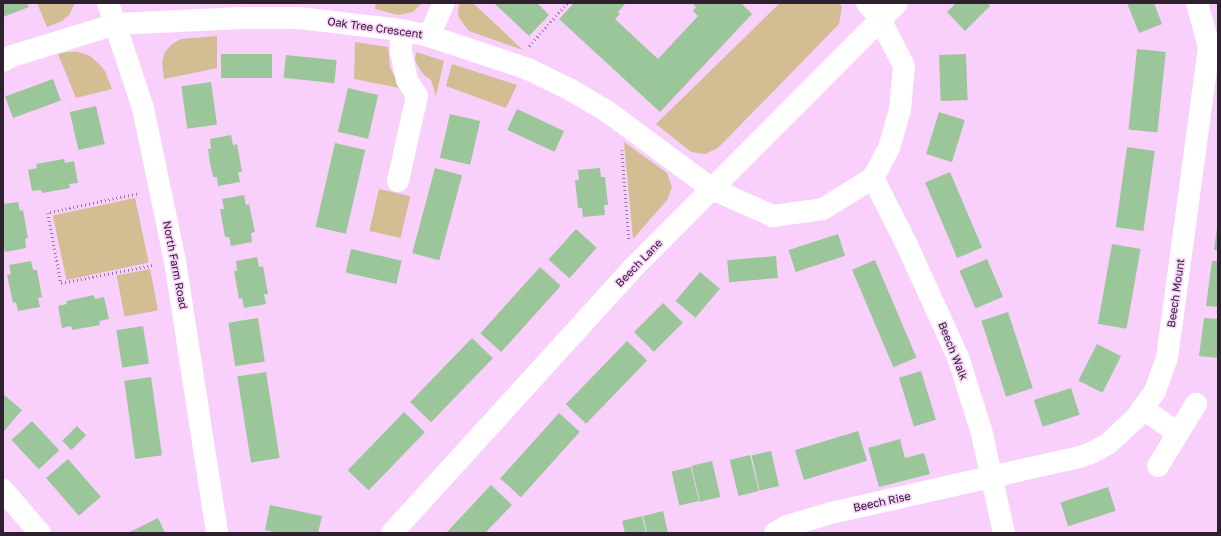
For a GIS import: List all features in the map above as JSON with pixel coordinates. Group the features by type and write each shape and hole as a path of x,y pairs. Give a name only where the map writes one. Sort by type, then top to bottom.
{"street":[{"name":"North Farm Road","path":"108,3 143,108 175,261 217,533"},
{"path":"428,36 444,3"},
{"name":"Beech Lane","path":"392,533 632,269 712,189 873,11 897,3"},
{"name":"Beech Mount","path":"992,478 1080,457 1093,452 1109,443 1135,419 1156,391 1167,358 1209,47 1197,3"},
{"path":"873,11 904,66 900,110 889,148 873,178"},
{"name":"Oak Tree Crescent","path":"3,61 12,56 116,24 242,18 299,18 401,30 428,36 520,66 571,90 619,120 712,189 773,216 823,209 873,178"},
{"path":"398,181 417,96 407,80 401,52 401,30"},
{"name":"Beech Walk","path":"873,178 906,243 958,357 981,430 1004,533"},
{"path":"1158,466 1196,404"},
{"path":"1143,409 1178,433"},
{"name":"Beech Rise","path":"775,533 788,526 831,513 992,478"},
{"path":"3,490 40,533"}],"path":[{"path":"520,66 528,46 567,3"},
{"path":"619,120 632,269"},
{"path":"160,189 48,213 61,283 175,261"}],"shaded area":[{"path":"37,3 75,3 69,15 62,21 47,27"},
{"path":"376,3 422,3 413,12 398,15 375,9"},
{"path":"460,3 473,3 523,50 469,31 459,18 458,10"},
{"path":"780,3 839,3 842,7 839,24 718,148 705,154 691,152 656,124"},
{"path":"217,36 217,68 164,79 162,62 165,52 172,44 181,39"},
{"path":"355,42 388,47 390,67 400,88 354,79"},
{"path":"79,52 90,56 105,71 112,89 76,98 58,54"},
{"path":"416,52 444,61 436,96 431,80 424,75 415,60"},
{"path":"452,64 517,85 506,108 446,86"},
{"path":"624,142 667,173 672,187 667,200 633,239"},
{"path":"379,189 410,196 401,238 369,231"},
{"path":"135,198 149,263 67,280 53,215"},
{"path":"150,269 158,310 125,317 117,275"}],"building":[{"path":"3,3 27,3 29,7 3,17"},
{"path":"494,3 537,3 549,15 529,36"},
{"path":"574,3 626,3 618,12 620,14 615,19 658,59 698,16 693,11 696,7 692,3 741,3 752,14 660,112 559,19"},
{"path":"956,3 987,3 990,6 965,31 947,12"},
{"path":"1127,3 1154,3 1162,24 1139,33"},
{"path":"1137,49 1166,52 1157,133 1129,130"},
{"path":"221,54 272,54 272,78 221,78"},
{"path":"966,54 968,100 941,101 939,55"},
{"path":"286,55 337,60 334,83 284,78"},
{"path":"53,79 61,101 13,118 5,96"},
{"path":"211,82 217,125 187,129 181,86"},
{"path":"348,88 378,95 368,139 338,132"},
{"path":"96,106 105,144 78,150 70,112"},
{"path":"517,109 564,131 554,152 507,130"},
{"path":"939,112 965,120 952,162 926,154"},
{"path":"450,114 480,121 470,165 440,158"},
{"path":"231,135 233,145 237,144 242,172 238,172 240,182 218,186 217,177 213,177 210,163 208,149 211,149 210,139"},
{"path":"335,143 365,150 346,234 316,227"},
{"path":"1127,147 1155,151 1143,231 1116,227"},
{"path":"64,159 65,163 74,161 78,183 69,184 70,188 42,193 41,190 32,191 28,170 37,168 36,164"},
{"path":"435,168 462,175 439,260 412,253"},
{"path":"600,168 601,177 605,177 608,205 604,205 605,215 583,217 582,208 578,208 575,180 579,180 578,170"},
{"path":"950,172 982,247 957,258 925,183"},
{"path":"244,195 246,205 249,204 255,232 251,233 252,242 231,246 229,237 225,237 220,209 224,209 222,199"},
{"path":"18,202 20,211 23,210 28,238 25,239 26,248 5,252 3,243 3,204"},
{"path":"1217,228 1218,250 1214,250"},
{"path":"576,229 597,248 569,278 549,259"},
{"path":"838,234 845,256 796,272 789,250"},
{"path":"1112,244 1141,249 1126,329 1098,324"},
{"path":"351,249 402,261 396,284 346,272"},
{"path":"776,256 778,278 729,282 727,260"},
{"path":"257,257 259,267 263,266 268,294 264,294 266,304 244,308 242,298 239,299 234,271 237,271 236,261"},
{"path":"987,259 1003,297 975,308 959,271"},
{"path":"875,260 916,358 893,367 852,270"},
{"path":"31,261 33,270 37,270 42,297 38,298 40,307 18,311 16,302 13,303 7,275 11,274 9,265"},
{"path":"1212,261 1218,261 1218,307 1206,306"},
{"path":"540,267 561,286 501,352 480,333"},
{"path":"700,272 720,289 695,318 676,301"},
{"path":"94,295 95,299 104,297 109,319 99,321 100,325 72,330 71,326 62,328 58,306 67,304 66,301"},
{"path":"663,303 683,323 654,352 634,332"},
{"path":"1008,312 1033,388 1006,397 981,321"},
{"path":"258,318 265,361 235,366 228,323"},
{"path":"1204,318 1218,319 1218,358 1199,356"},
{"path":"143,326 149,364 122,368 116,330"},
{"path":"472,338 493,358 431,422 410,402"},
{"path":"627,341 647,360 586,424 566,404"},
{"path":"1097,344 1121,356 1102,393 1078,381"},
{"path":"921,371 936,420 914,426 899,378"},
{"path":"266,372 280,458 251,462 237,377"},
{"path":"151,377 162,455 135,459 124,381"},
{"path":"1071,388 1080,415 1043,427 1034,400"},
{"path":"3,394 22,410 4,431 3,431"},
{"path":"404,412 425,432 369,490 348,470"},
{"path":"559,413 580,432 521,497 500,478"},
{"path":"32,421 59,450 39,469 12,440"},
{"path":"77,426 86,435 71,450 62,441"},
{"path":"858,431 867,461 804,480 795,450"},
{"path":"900,439 905,458 924,453 930,474 879,487 868,448"},
{"path":"771,451 779,486 760,491 752,455"},
{"path":"750,455 759,491 739,496 730,460"},
{"path":"68,459 101,497 79,516 46,478"},
{"path":"712,461 720,497 700,502 692,466"},
{"path":"691,467 699,501 679,506 672,471"},
{"path":"491,485 512,505 485,533 446,533"},
{"path":"1108,487 1116,511 1068,526 1060,502"},
{"path":"270,505 322,516 318,533 279,533 265,530"},
{"path":"663,511 668,533 647,533 643,516"},
{"path":"642,516 646,533 625,533 622,521"},
{"path":"158,518 165,533 127,533 134,530"}]}
